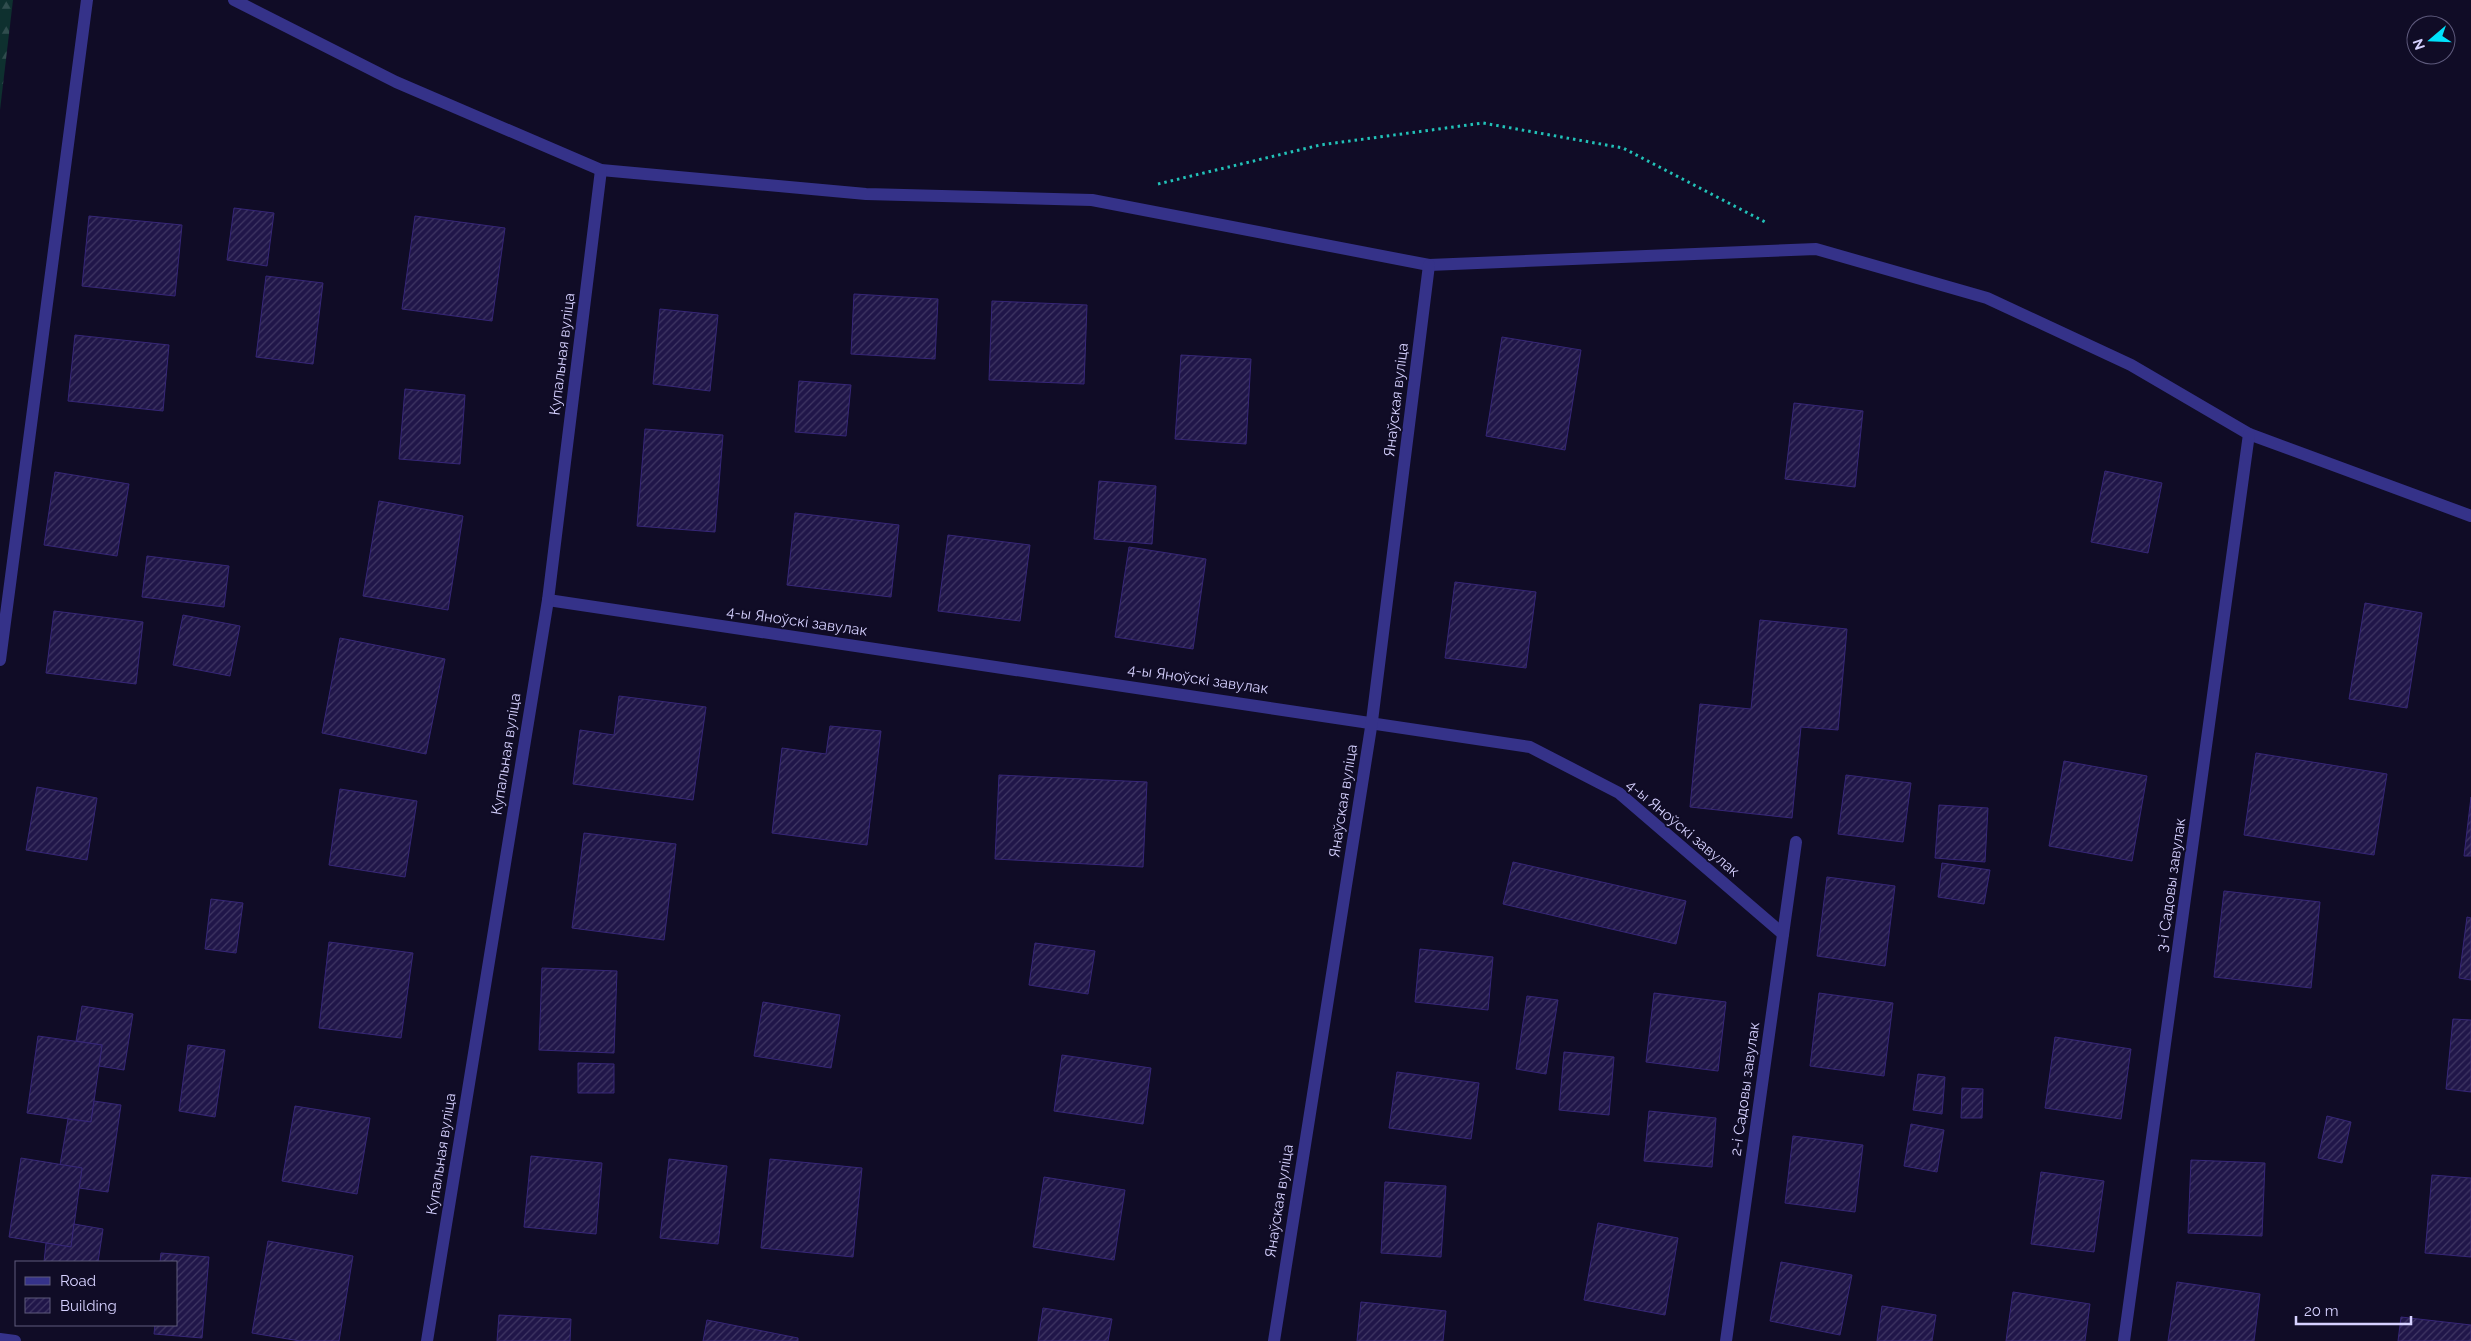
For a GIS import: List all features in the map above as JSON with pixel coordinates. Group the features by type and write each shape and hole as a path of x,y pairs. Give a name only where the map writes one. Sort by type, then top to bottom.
{"street":[{"path":"0,660 87,0"},
{"path":"234,0 396,82 601,170 866,194 1092,200 1429,265 1816,249 1987,298 2131,365 2249,434 2471,516"},
{"name":"Купальная вуліца","path":"428,1341 548,600 601,170"},
{"name":"Янаўская вуліца","path":"1274,1341 1372,721 1429,265"},
{"name":"3-і Садовы завулак","path":"2124,1341 2249,434"},
{"name":"4-ы Яноўскі завулак","path":"548,600 1372,721 1530,747 1619,793 1783,934"},
{"name":"2-і Садовы завулак","path":"1726,1341 1796,842"},
{"path":"0,1339 15,1341"}],"path":[{"path":"1149,186 1320,145 1483,123 1623,148 1772,226"}],"green space":[{"path":"0,0 13,0 0,110"}],"building":[{"path":"234,208 274,213 267,266 227,260"},
{"path":"89,216 182,225 175,296 82,286"},
{"path":"415,216 505,228 492,321 402,309"},
{"path":"266,276 323,283 313,364 256,357"},
{"path":"854,294 938,299 935,359 851,354"},
{"path":"992,301 1087,305 1084,384 989,380"},
{"path":"660,309 718,315 710,391 653,384"},
{"path":"75,335 169,345 163,411 68,401"},
{"path":"1502,337 1581,350 1565,450 1486,436"},
{"path":"1181,355 1251,359 1246,444 1175,439"},
{"path":"799,381 851,385 846,436 795,432"},
{"path":"405,389 465,395 460,464 399,459"},
{"path":"1794,403 1863,411 1855,487 1785,479"},
{"path":"645,429 723,435 715,532 637,526"},
{"path":"2105,471 2162,483 2148,553 2091,542"},
{"path":"55,472 129,484 117,556 44,545"},
{"path":"1099,481 1156,486 1152,544 1094,539"},
{"path":"379,501 463,516 448,610 363,596"},
{"path":"795,513 899,525 891,597 787,585"},
{"path":"948,535 1030,545 1020,621 938,611"},
{"path":"1129,547 1206,559 1193,649 1115,637"},
{"path":"147,556 229,566 224,607 142,597"},
{"path":"1455,582 1536,592 1526,668 1445,658"},
{"path":"2365,603 2422,613 2407,708 2349,699"},
{"path":"54,611 143,622 136,684 46,673"},
{"path":"183,615 240,626 230,676 173,665"},
{"path":"1760,620 1847,629 1838,730 1801,727 1792,818 1690,807 1700,704 1751,709"},
{"path":"340,638 445,659 426,754 322,733"},
{"path":"619,696 706,707 693,800 573,784 580,730 614,735"},
{"path":"830,726 881,731 867,845 772,833 782,748 826,754"},
{"path":"2256,753 2387,774 2374,855 2244,835"},
{"path":"2064,761 2147,776 2132,861 2049,846"},
{"path":"999,775 1147,782 1143,867 995,859"},
{"path":"1846,775 1911,783 1903,842 1838,834"},
{"path":"37,787 97,798 87,860 26,850"},
{"path":"340,789 417,801 405,877 329,865"},
{"path":"2471,797 2471,856 2464,856"},
{"path":"1939,805 1988,808 1985,862 1935,858"},
{"path":"584,833 676,844 664,940 572,928"},
{"path":"1513,862 1686,901 1676,944 1503,904"},
{"path":"1942,863 1990,870 1984,904 1938,897"},
{"path":"1827,877 1895,886 1885,966 1817,956"},
{"path":"2224,891 2320,902 2311,988 2214,977"},
{"path":"211,899 243,903 236,953 205,949"},
{"path":"2467,917 2471,918 2471,980 2459,978"},
{"path":"329,942 413,953 401,1038 319,1028"},
{"path":"1035,943 1095,951 1088,994 1029,985"},
{"path":"1420,949 1493,957 1488,1010 1415,1002"},
{"path":"542,968 617,971 614,1053 539,1050"},
{"path":"1654,993 1726,1002 1718,1071 1646,1062"},
{"path":"1819,993 1893,1003 1884,1076 1810,1066"},
{"path":"1527,996 1558,1000 1546,1074 1516,1069"},
{"path":"763,1002 840,1015 831,1068 754,1056"},
{"path":"82,1006 133,1014 124,1070 99,1066 102,1045 76,1041"},
{"path":"2453,1019 2471,1020 2471,1092 2446,1089"},
{"path":"38,1036 102,1045 91,1122 27,1113"},
{"path":"2055,1037 2131,1049 2121,1119 2045,1108"},
{"path":"188,1045 225,1050 215,1117 179,1111"},
{"path":"1564,1052 1614,1057 1609,1115 1559,1110"},
{"path":"1062,1055 1151,1068 1143,1124 1054,1111"},
{"path":"578,1063 614,1064 614,1093 578,1093"},
{"path":"1397,1072 1479,1083 1471,1139 1389,1128"},
{"path":"1918,1074 1945,1077 1942,1114 1913,1110"},
{"path":"1962,1088 1983,1089 1982,1118 1961,1118"},
{"path":"94,1101 121,1105 108,1192 79,1188 82,1168 60,1165 68,1119 91,1122"},
{"path":"295,1106 370,1118 357,1194 282,1181"},
{"path":"1649,1111 1716,1118 1712,1167 1644,1161"},
{"path":"2327,1116 2351,1122 2342,1163 2318,1158"},
{"path":"1911,1124 1944,1130 1937,1172 1904,1166"},
{"path":"1793,1136 1863,1145 1855,1212 1785,1203"},
{"path":"531,1156 602,1163 596,1234 524,1227"},
{"path":"21,1158 82,1168 71,1247 9,1237"},
{"path":"669,1159 727,1166 718,1244 660,1238"},
{"path":"770,1159 862,1168 853,1257 761,1248"},
{"path":"2191,1160 2265,1163 2262,1236 2188,1233"},
{"path":"2041,1172 2104,1181 2094,1252 2031,1244"},
{"path":"2432,1175 2471,1178 2471,1257 2425,1253"},
{"path":"1044,1177 1125,1190 1114,1260 1033,1247"},
{"path":"1385,1182 1446,1186 1441,1257 1381,1253"},
{"path":"1598,1223 1678,1238 1665,1315 1584,1300"},
{"path":"74,1224 103,1229 98,1261 44,1261 46,1243 71,1247"},
{"path":"268,1241 353,1256 339,1341 300,1341 252,1333"},
{"path":"161,1253 209,1257 202,1338 154,1334 155,1326 178,1326 178,1261 160,1261"},
{"path":"1781,1262 1852,1275 1840,1335 1770,1321"},
{"path":"2177,1282 2260,1294 2254,1341 2168,1341"},
{"path":"2013,1292 2090,1304 2085,1341 2006,1341"},
{"path":"1361,1302 1446,1311 1443,1341 1357,1341"},
{"path":"1882,1306 1936,1315 1932,1341 1877,1341"},
{"path":"1043,1308 1112,1319 1108,1341 1038,1341"},
{"path":"499,1315 571,1319 570,1341 497,1341"},
{"path":"2401,1317 2471,1325 2471,1341 2398,1341"},
{"path":"707,1320 798,1338 798,1341 703,1341"}]}
